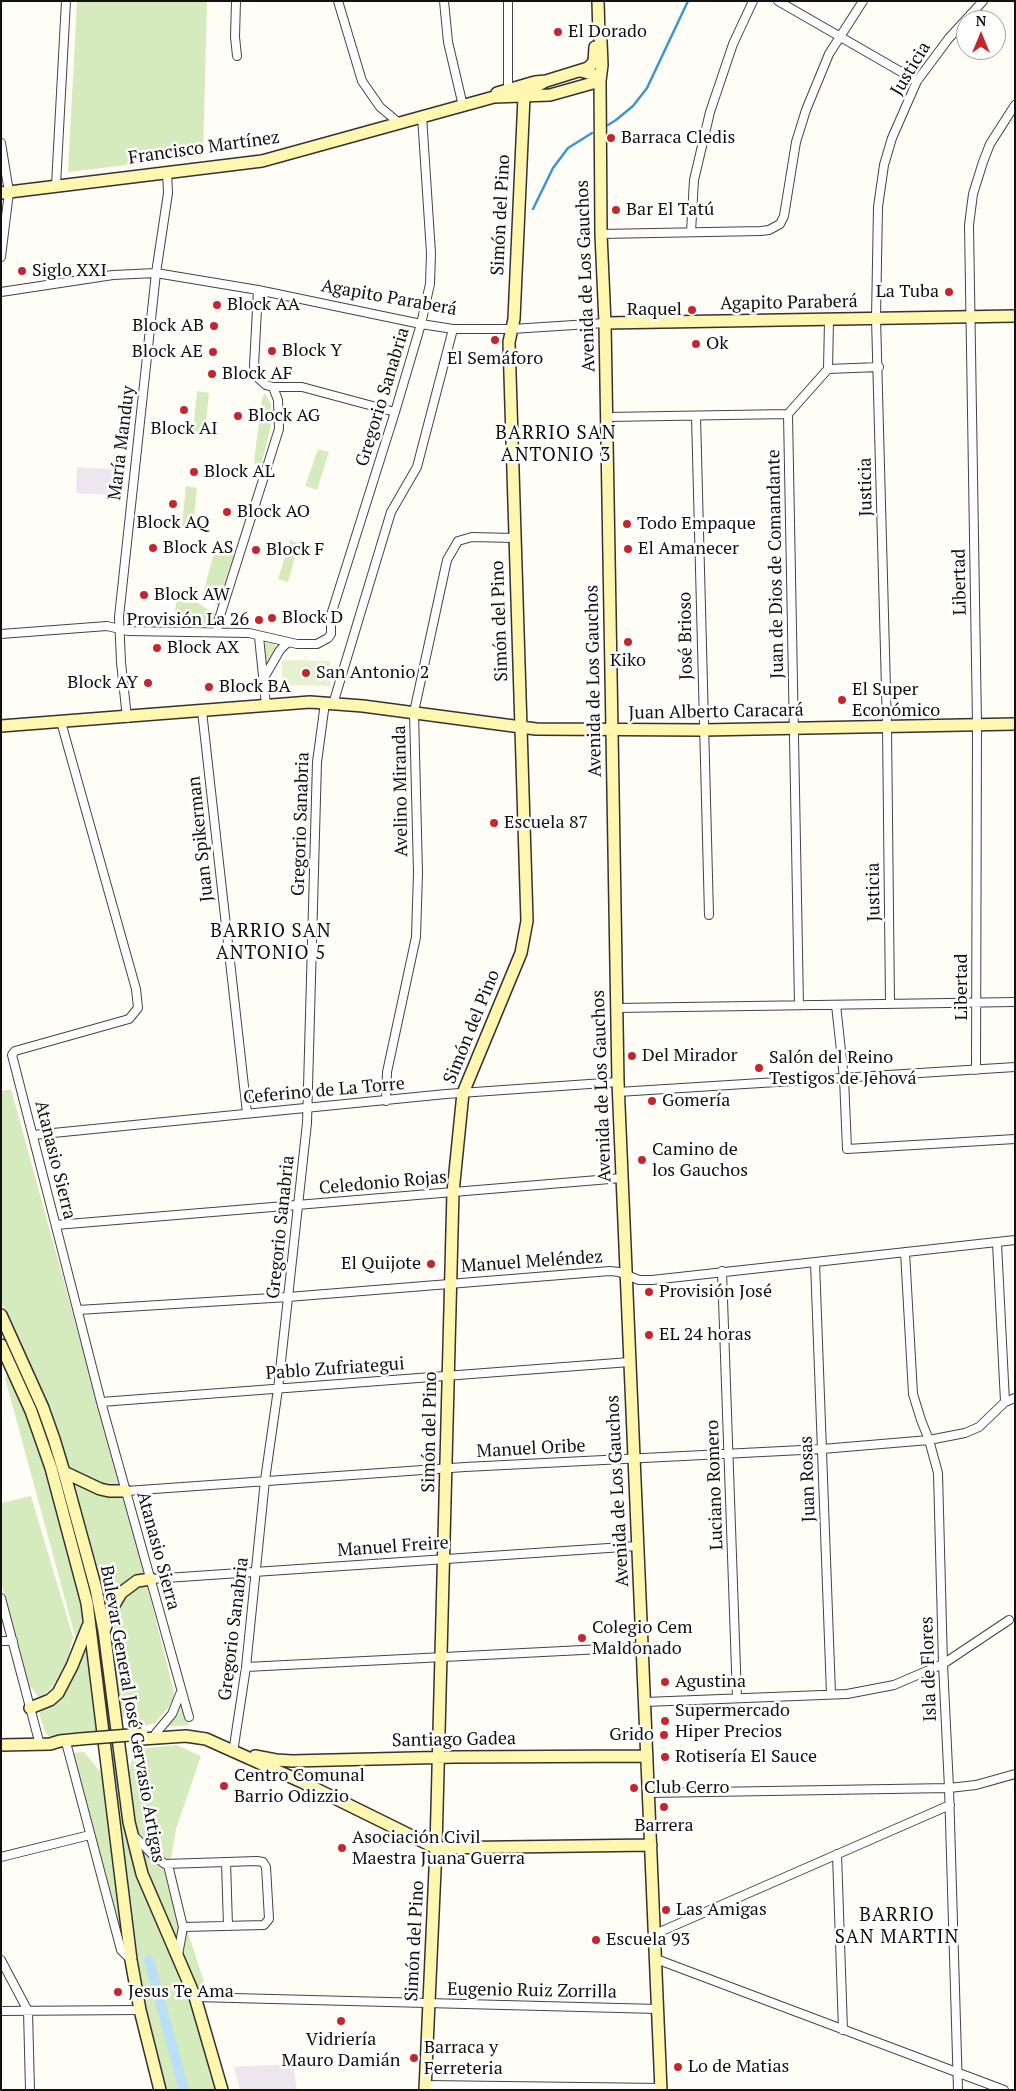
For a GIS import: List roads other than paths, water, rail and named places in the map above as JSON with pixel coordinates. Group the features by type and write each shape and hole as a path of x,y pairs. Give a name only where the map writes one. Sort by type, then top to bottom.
{"street":[{"path":"56,185 66,1"},
{"path":"236,1 235,37 237,56"},
{"path":"338,1 362,81 380,106 399,123"},
{"path":"444,1 448,42 462,106"},
{"path":"508,1 508,89"},
{"name":"Avenida de Los Gauchos","path":"598,1 599,36 601,41 601,234 607,417 618,1087 661,2089"},
{"path":"691,232 694,180 710,112 733,44 753,1"},
{"path":"778,1 917,81"},
{"path":"601,234 761,231 777,227 784,216 796,142 806,110 820,73 840,35 862,1"},
{"name":"Justicia","path":"890,1004 887,726 879,367 876,318 878,207 881,184 892,138 917,81 949,38 983,1"},
{"name":"Avenida de Los Gauchos","path":"581,71 588,68 594,62 596,42 599,36"},
{"path":"581,71 592,74 600,81"},
{"name":"Francisco Martínez","path":"494,97 497,93 508,89 581,71"},
{"path":"524,97 530,88 546,81"},
{"name":"Francisco Martínez","path":"5,192 246,164 278,158 494,97 550,95 600,81"},
{"name":"Simón del Pino","path":"426,2087 439,1758 453,1192 463,1093 521,953 528,921 509,342 512,329 524,97"},
{"name":"Libertad","path":"976,1070 977,724 969,225 973,194 990,144 1015,105"},
{"name":"Gregorio Sanabria","path":"287,643 317,644 325,641 331,634 331,615 421,324 430,284 422,116"},
{"path":"1,143 5,192 1,257"},
{"name":"María Manduy","path":"127,718 119,629 122,573 156,273 168,193 167,172"},
{"name":"Agapito Paraberá","path":"1,292 113,274 156,273 258,290 453,329 512,329 605,323 1015,316"},
{"path":"258,290 254,366 258,378 266,385 273,387 302,387 395,412"},
{"path":"607,417 788,414 828,368 829,320"},
{"name":"Gregorio Sanabria","path":"232,1748 246,1667 265,1480 278,1389 299,1205 308,1107 317,762 329,703 391,512 417,467 453,329"},
{"path":"828,368 879,367"},
{"path":"218,631 221,613 278,429 278,400 273,387"},
{"name":"Juan de Dios de Comandante","path":"788,414 799,1005"},
{"name":"José Brioso","path":"696,416 709,915"},
{"name":"Avelino Miranda","path":"386,1101 387,1072 416,937 418,873 414,712 446,560 458,541 472,537 514,538"},
{"path":"1,634 107,626 128,631 249,633 287,643"},
{"path":"259,637 266,705"},
{"path":"264,678 280,650 287,643"},
{"name":"Juan Alberto Caracará","path":"1,726 127,718 266,705 329,703 414,712 536,729 612,731 1015,724"},
{"name":"Juan Spikerman","path":"202,711 247,1113"},
{"name":"Atanasio Sierra","path":"61,722 138,1004 136,1013 129,1019 13,1052 101,1402 189,1717"},
{"path":"617,1008 1015,1002"},
{"path":"836,1005 844,1078 848,1149 1015,1139"},
{"name":"Ceferino de La Torre","path":"34,1135 463,1093 844,1078 1015,1067"},
{"name":"Celedonio Rojas","path":"56,1224 622,1178"},
{"name":"Manuel Meléndez","path":"78,1310 610,1271 627,1274 639,1280 652,1280 1015,1240"},
{"path":"997,1242 1005,1402"},
{"name":"Isla de Flores","path":"906,1252 913,1394 938,1473 958,2090"},
{"name":"Juan Rosas","path":"815,1262 831,1694"},
{"name":"Luciano Romero","path":"722,1271 737,1698"},
{"name":"Bulevar General José Gervasio Artigas","path":"1,1315 42,1408 64,1472 96,1589 104,1631 132,1833 142,1874 195,1997 222,2090"},
{"name":"Bulevar General José Gervasio Artigas","path":"1,1345 31,1411 51,1468 90,1622 131,1960 140,2010 160,2090"},
{"name":"Pablo Zufriategui","path":"101,1402 630,1362"},
{"name":"Manuel Oribe","path":"126,1491 447,1468 822,1449 929,1440 965,1433 978,1427 1005,1402 1015,1398"},
{"path":"64,1472 100,1489 126,1491"},
{"name":"Manuel Freire","path":"151,1579 256,1570 638,1546"},
{"path":"104,1631 110,1612 121,1593 137,1581 151,1579"},
{"path":"1,1598 30,1708 45,1745"},
{"path":"645,1702 847,1694 894,1684 943,1664 1009,1620"},
{"path":"30,1708 50,1700 58,1692 72,1666 90,1622"},
{"path":"1,1641 13,1641"},
{"path":"246,1667 642,1647"},
{"path":"156,1732 177,1706 181,1692"},
{"path":"142,1737 156,1732 197,1729 436,1848 651,1845"},
{"path":"45,1745 60,1741 80,1742 142,1737 196,1736 232,1748"},
{"path":"1,1745 67,1746 80,1742"},
{"path":"67,1746 121,1950 131,1960"},
{"name":"Santiago Gadea","path":"232,1748 262,1758 292,1761 647,1756"},
{"path":"649,1792 949,1788 976,1785 1015,1774"},
{"path":"655,1934 950,1804"},
{"path":"132,1833 154,1856 168,1864 263,1862 266,1867 270,1919 264,1925 183,1927"},
{"path":"1,1858 90,1835"},
{"path":"837,1854 842,2030"},
{"path":"226,1862 228,1926"},
{"path":"168,1864 183,1927 178,1955"},
{"path":"656,1959 1004,2090"},
{"path":"1,1960 28,2012 30,2090"},
{"name":"Eugenio Ruiz Zorrilla","path":"195,1997 658,2009"},
{"path":"1,2011 140,2010"},
{"path":"426,2087 661,2089"}],"waterway":[{"path":"608,125 633,106 647,88 688,1"},
{"path":"533,209 553,168 568,148 592,133"},
{"path":"149,1960 184,2090"}],"place":[{"name":"El Dorado","path":"558,32"},
{"name":"Barraca Cledis","path":"611,138"},
{"name":"Bar El Tatú","path":"616,210"},
{"name":"Siglo XXI","path":"22,271"},
{"name":"La Tuba","path":"949,292"},
{"name":"Block AA","path":"217,305"},
{"name":"Raquel","path":"692,310"},
{"name":"Block AB","path":"214,326"},
{"name":"El Semáforo","path":"495,340"},
{"name":"Ok","path":"696,344"},
{"name":"Block Y","path":"272,351"},
{"name":"Block AE","path":"213,352"},
{"name":"Block AF","path":"212,374"},
{"name":"Block AI","path":"184,410"},
{"name":"Block AG","path":"238,416"},
{"name":"Block AL","path":"194,472"},
{"name":"Block AQ","path":"173,504"},
{"name":"Block AO","path":"227,512"},
{"name":"Todo Empaque","path":"627,524"},
{"name":"Block AS","path":"153,548"},
{"name":"El Amanecer","path":"628,549"},
{"name":"Block F","path":"256,550"},
{"name":"Block AW","path":"144,595"},
{"name":"Block D","path":"272,618"},
{"name":"Provisión La 26","path":"259,620"},
{"name":"Kiko","path":"628,642"},
{"name":"Block AX","path":"157,648"},
{"name":"San Antonio 2","path":"306,673"},
{"name":"Block AY","path":"148,683"},
{"name":"Block BA","path":"209,687"},
{"name":"El Super Económico","path":"842,700"},
{"name":"Escuela 87","path":"494,823"},
{"name":"Del Mirador","path":"632,1056"},
{"name":"Salón del Reino Testigos de Jehová","path":"759,1068"},
{"name":"Gomería","path":"652,1101"},
{"name":"Camino de los Gauchos","path":"642,1160"},
{"name":"El Quijote","path":"431,1264"},
{"name":"Provisión José","path":"649,1292"},
{"name":"EL 24 horas","path":"649,1335"},
{"name":"Colegio Cem Maldonado","path":"582,1638"},
{"name":"Agustina","path":"665,1682"},
{"name":"Supermercado Hiper Precios","path":"665,1721"},
{"name":"Grido","path":"664,1735"},
{"name":"Rotisería El Sauce","path":"665,1757"},
{"name":"Centro Comunal Barrio Odizzio","path":"224,1786"},
{"name":"Club Cerro","path":"634,1788"},
{"name":"Barrera","path":"664,1807"},
{"name":"Asociación Civil Maestra Juana Guerra","path":"342,1848"},
{"name":"Las Amigas","path":"666,1910"},
{"name":"Escuela 93","path":"596,1940"},
{"name":"Jesus Te Ama","path":"118,1992"},
{"name":"Vidriería Mauro Damián","path":"341,2021"},
{"name":"Barraca y Ferreteria","path":"414,2058"},
{"name":"Lo de Matias","path":"678,2067"}],"district":[{"name":"BARRIO SAN ANTONIO 3","path":"556,445"},
{"name":"BARRIO SAN ANTONIO 5","path":"271,943"},
{"name":"BARRIO SAN MARTIN","path":"897,1927"}]}
